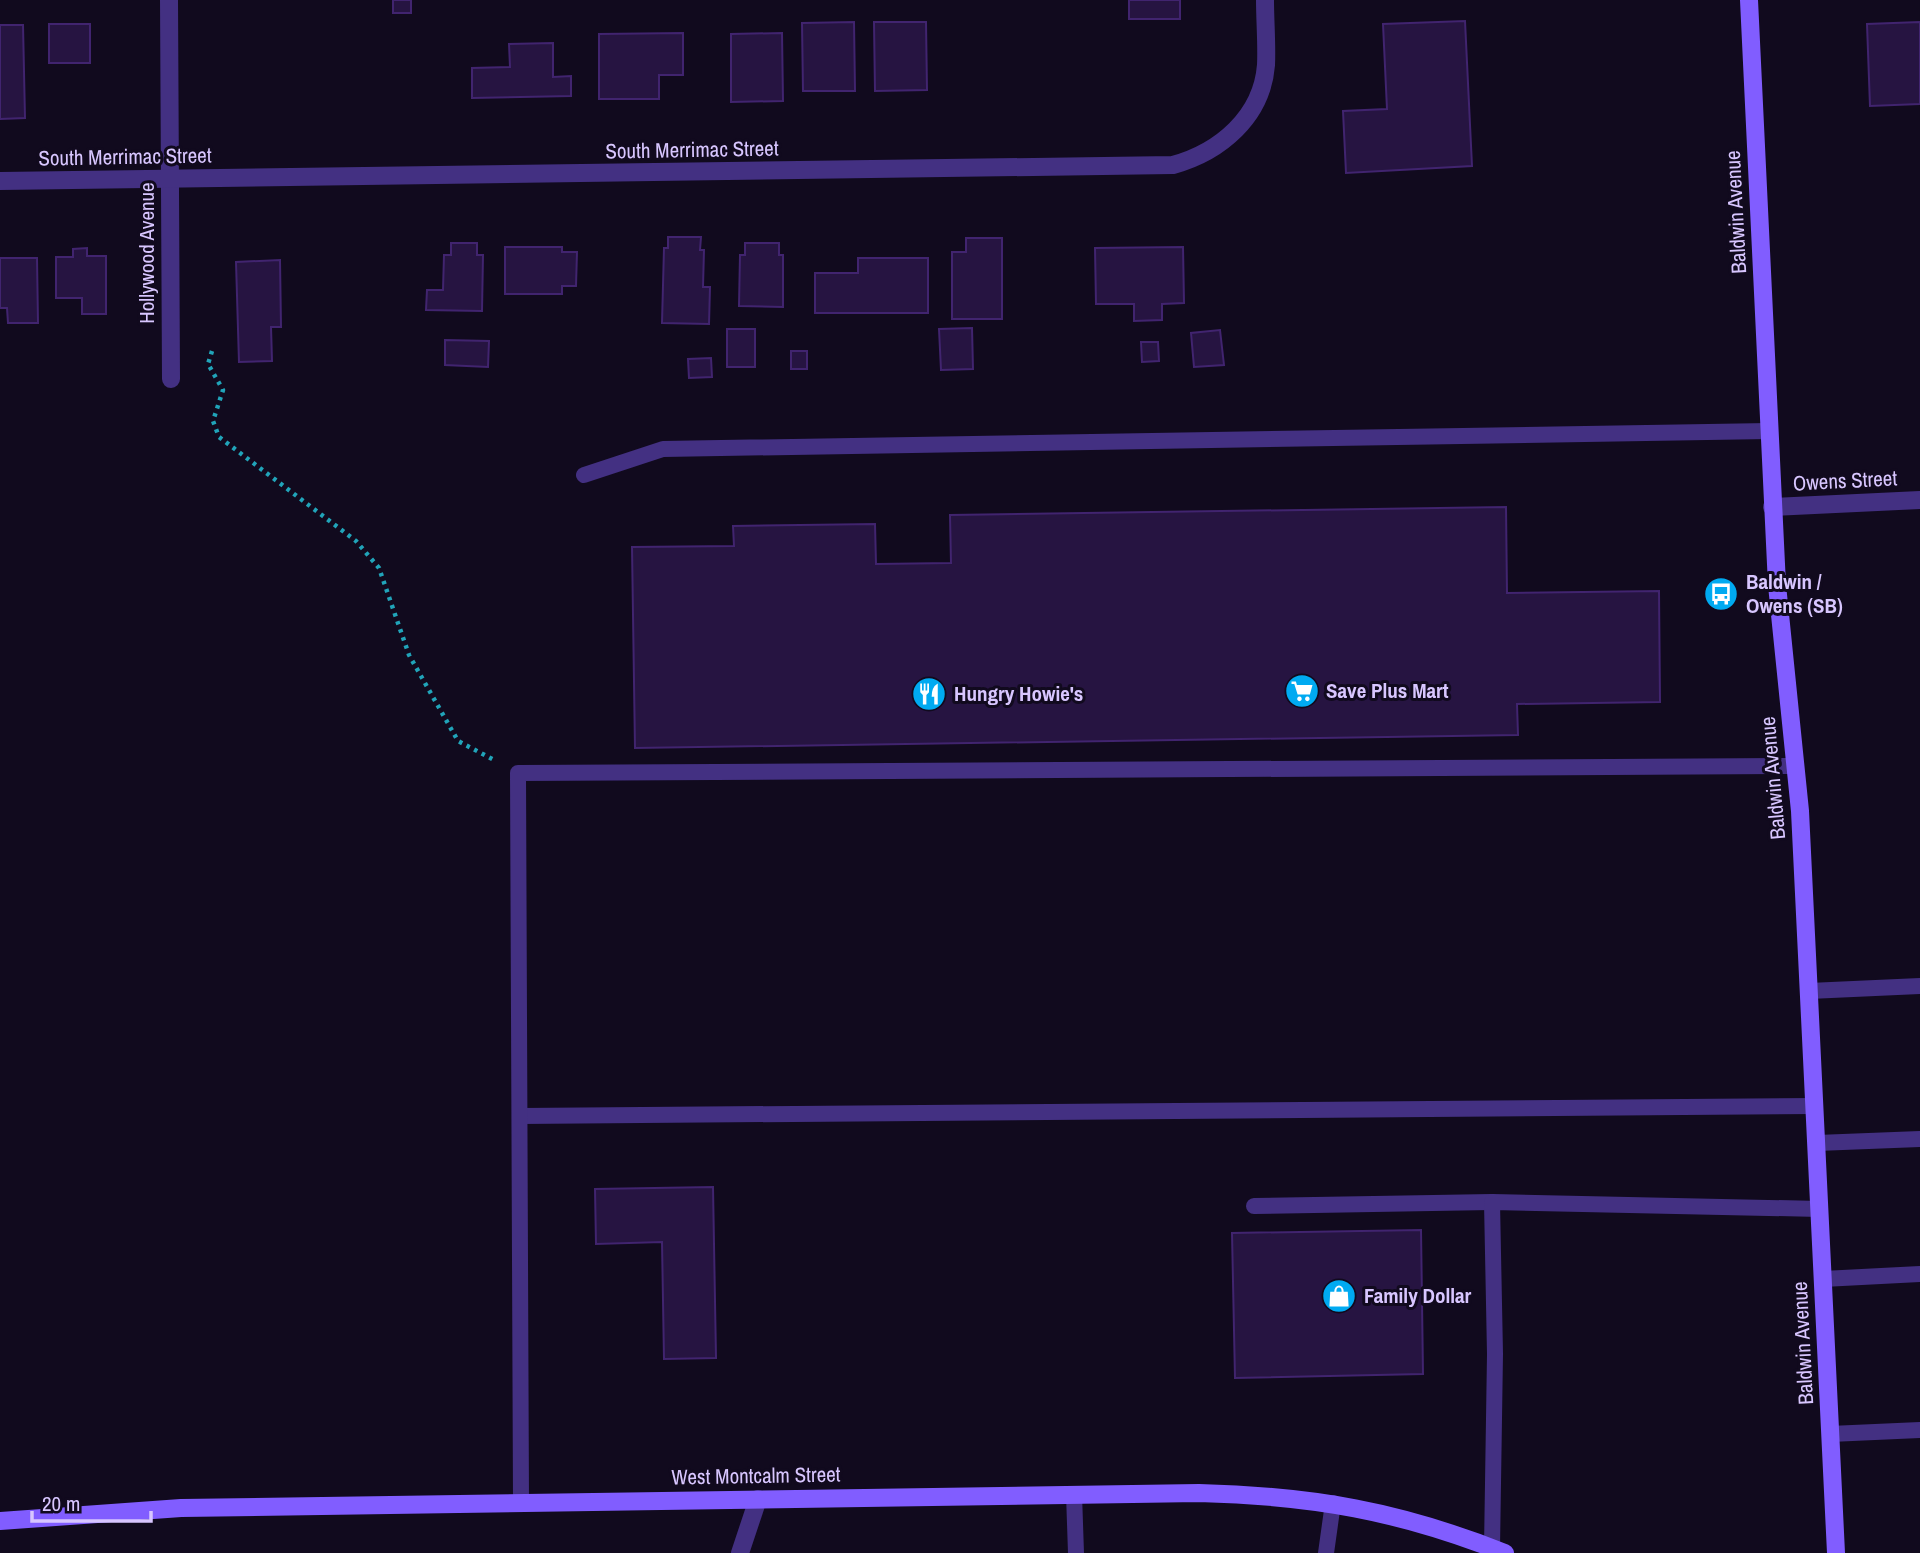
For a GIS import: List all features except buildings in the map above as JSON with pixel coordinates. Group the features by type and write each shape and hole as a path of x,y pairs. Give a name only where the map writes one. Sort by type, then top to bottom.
{"main road":[{"name":"Baldwin Avenue","path":"1749,0 1772,507 1782,638 1796,766 1836,1553"},
{"name":"West Montcalm Street","path":"0,1521 181,1508 1074,1494 1275,1495 1384,1513 1499,1550"}],"street":[{"name":"Hollywood Avenue","path":"169,0 171,379"},
{"name":"South Merrimac Street","path":"0,181 1173,165 1202,156 1216,147 1241,124 1251,109 1261,88 1266,65 1265,0"},
{"name":"Owens Street","path":"1772,507 1920,500"},
{"path":"740,1553 758,1499"}],"lane":[{"path":"584,475 663,449 1769,431"},
{"path":"522,1502 518,773 1796,766"},
{"path":"1809,992 1920,986"},
{"path":"520,1116 1815,1107"},
{"path":"1817,1143 1920,1139"},
{"path":"1492,1202 1499,1550"},
{"path":"1254,1206 1492,1202 1819,1209"},
{"path":"1823,1279 1920,1274"},
{"path":"1830,1434 1920,1430"},
{"path":"1074,1494 1076,1553"},
{"path":"1326,1553 1333,1503"}],"path":[{"path":"212,351 208,364 223,390 213,421 219,437 356,541 379,568 410,655 458,741 518,773"}],"place":[{"name":"Baldwin / Owens (SB)","path":"1721,594"},
{"name":"Save Plus Mart","path":"1302,691"},
{"name":"Hungry Howie's","path":"929,694"},
{"name":"Family Dollar","path":"1339,1296"}]}
